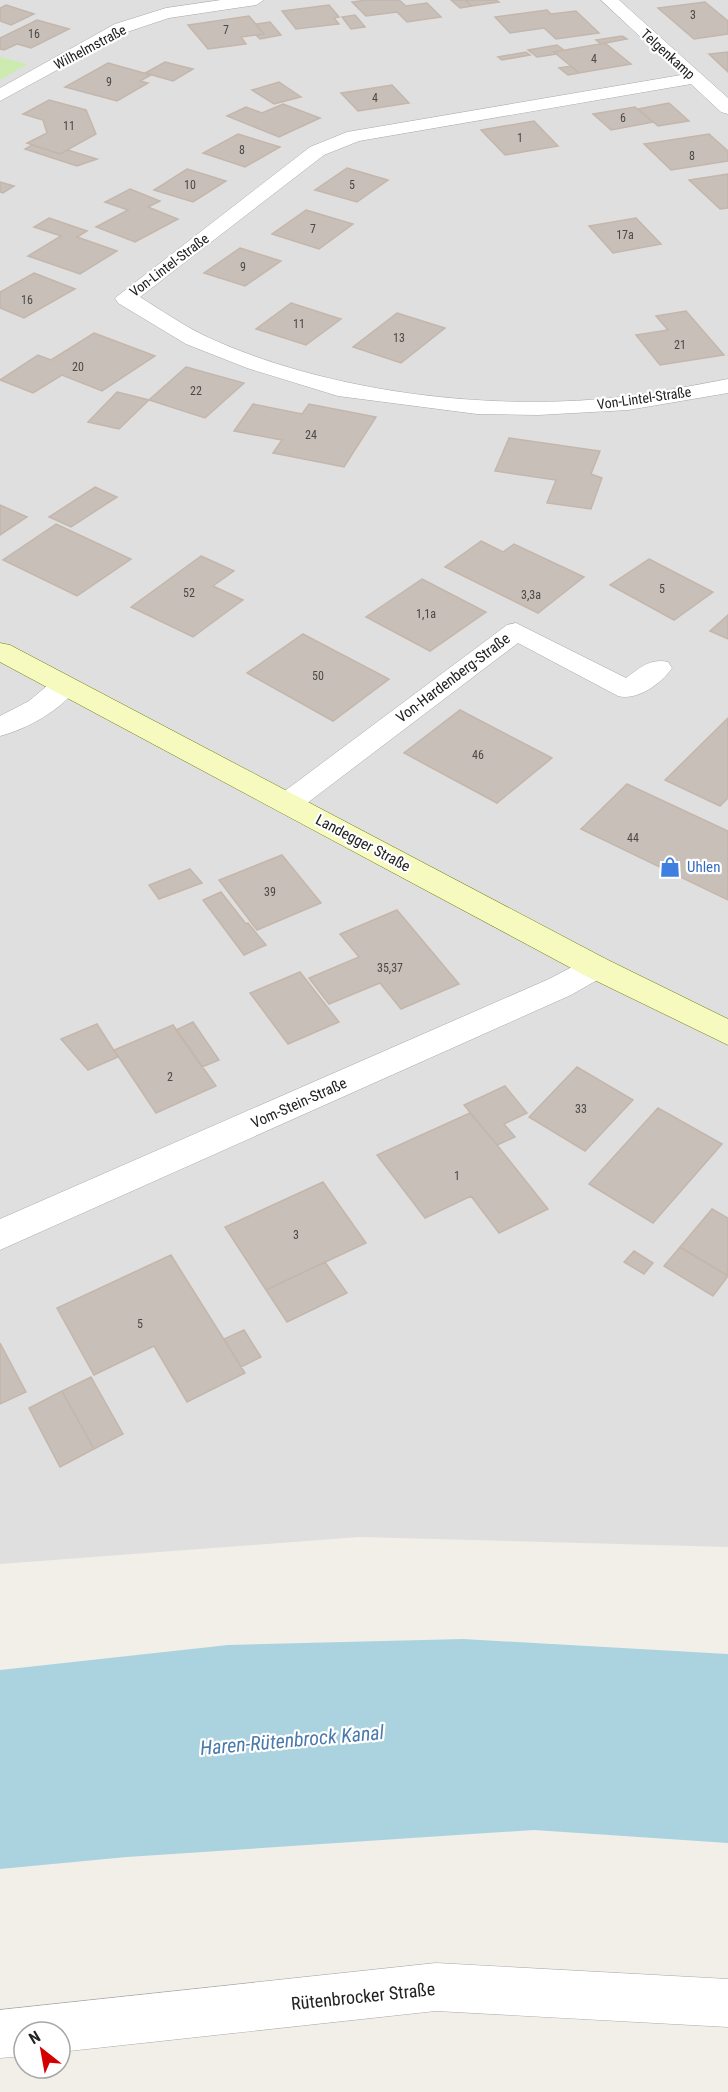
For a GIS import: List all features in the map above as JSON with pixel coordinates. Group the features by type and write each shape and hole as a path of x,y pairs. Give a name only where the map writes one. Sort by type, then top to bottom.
{"main road":[{"name":"Landegger Straße","path":"0,651 595,967 728,1033"}],"street":[{"name":"Wilhelmstraße","path":"0,96 121,28 166,13 256,0"},
{"name":"Telgenkamp","path":"609,0 728,108"},
{"name":"Von-Lintel-Straße","path":"694,78 354,135 317,151 126,298 194,339 255,363 338,389 477,407 538,408 628,404 728,386"},
{"name":"Von-Hardenberg-Straße","path":"288,803 516,631 628,690 658,669"},
{"path":"0,727 39,707 64,686"},
{"name":"Vom-Stein-Straße","path":"0,1235 560,987 595,967"},
{"name":"Rütenbrocker Straße","path":"0,2034 436,1987 728,2003"}],"shaded area":[{"path":"0,0 728,0 728,1547 359,1537 0,1564"}],"green space":[{"path":"0,57 28,64 0,80"}],"water":[{"name":"Haren-Rütenbrock Kanal","path":"463,1639 728,1654 728,1843 534,1830 127,1857 0,1869 0,1670 228,1645"}],"building":[{"path":"399,0 406,6 427,3 441,17 407,22 397,12 366,16 352,2"},
{"path":"451,0 465,0 472,6 460,8"},
{"path":"465,0 496,0 499,2 472,6"},
{"path":"705,2 728,21 728,34 694,39 658,8"},
{"path":"6,5 34,14 11,25 0,21 0,8"},
{"path":"329,5 339,17 334,18 339,24 296,29 282,11"},
{"path":"547,10 551,14 576,11 599,33 556,39 544,28 510,33 495,17"},
{"path":"355,15 365,27 351,29 342,17"},
{"path":"249,16 264,34 241,37 246,44 208,49 188,25"},
{"path":"37,20 69,29 31,48 17,44 4,50 0,49 0,38"},
{"path":"270,22 281,35 260,39 256,35 264,34 256,24"},
{"path":"622,36 627,39 601,44 596,40"},
{"path":"605,43 631,64 579,73 554,52"},
{"path":"557,45 564,50 554,52 557,54 537,57 528,50"},
{"path":"526,52 530,55 502,60 498,57"},
{"path":"728,52 728,72 709,54"},
{"path":"165,62 193,69 173,81 145,73"},
{"path":"108,63 151,75 140,81 148,83 117,101 65,87"},
{"path":"571,66 579,73 568,75 559,68"},
{"path":"279,82 301,97 274,104 252,90"},
{"path":"392,85 409,103 358,111 341,93"},
{"path":"49,100 86,110 96,134 60,154 27,143 47,133 43,120 23,114"},
{"path":"669,103 689,121 658,126 638,109"},
{"path":"283,104 320,118 279,137 227,116 246,107 262,113"},
{"path":"635,107 653,122 611,130 593,114"},
{"path":"534,121 558,146 505,155 481,130"},
{"path":"238,134 280,147 245,167 203,153"},
{"path":"709,134 728,151 728,161 671,170 644,144"},
{"path":"32,145 60,154 68,150 97,159 77,166 25,149"},
{"path":"347,168 388,180 357,202 315,190"},
{"path":"187,169 226,181 193,202 154,190"},
{"path":"728,174 728,208 720,209 689,180"},
{"path":"0,182 14,186 3,193 0,192"},
{"path":"130,189 160,201 148,207 178,219 135,242 96,227 128,210 105,202"},
{"path":"306,210 353,224 319,249 272,234"},
{"path":"49,218 87,231 77,237 117,251 80,274 28,256 61,236 34,227"},
{"path":"636,218 661,244 613,253 589,226"},
{"path":"240,248 281,261 245,286 204,273"},
{"path":"34,273 75,289 24,318 0,308 0,292"},
{"path":"291,303 341,319 306,345 256,329"},
{"path":"686,311 724,355 660,365 636,335 668,330 656,316"},
{"path":"397,313 445,328 401,363 353,347"},
{"path":"94,333 155,356 102,391 62,375 33,393 0,380 38,355 51,360"},
{"path":"186,367 244,383 205,418 149,400"},
{"path":"117,392 149,400 119,429 88,422"},
{"path":"253,404 302,414 309,404 376,417 344,467 273,453 282,440 234,431"},
{"path":"509,438 600,451 591,474 602,478 591,509 547,503 556,480 495,471"},
{"path":"95,487 117,497 71,527 49,517"},
{"path":"0,505 27,517 0,535"},
{"path":"56,524 131,559 77,596 3,560"},
{"path":"481,541 503,552 514,544 584,577 538,613 445,567"},
{"path":"201,556 234,571 213,586 243,600 193,637 131,607"},
{"path":"649,559 713,592 674,620 610,585"},
{"path":"422,579 486,612 430,651 366,617"},
{"path":"728,615 728,639 710,631"},
{"path":"303,634 389,679 333,721 247,673"},
{"path":"460,710 552,758 497,803 404,753"},
{"path":"728,718 728,798 720,806 665,780"},
{"path":"627,784 728,831 728,900 581,829"},
{"path":"282,855 321,903 257,930 219,880"},
{"path":"190,869 202,883 159,899 149,885"},
{"path":"221,892 266,945 244,955 203,900"},
{"path":"397,910 459,984 401,1009 380,983 329,1004 309,978 359,957 340,934"},
{"path":"300,972 339,1022 288,1044 250,993"},
{"path":"193,1022 219,1060 202,1067 176,1030"},
{"path":"97,1024 118,1057 88,1070 61,1039"},
{"path":"173,1025 216,1086 156,1113 114,1050"},
{"path":"577,1067 633,1100 585,1151 529,1117"},
{"path":"505,1086 527,1113 504,1124 515,1137 497,1145 464,1105"},
{"path":"658,1108 722,1144 653,1223 589,1184"},
{"path":"470,1113 548,1209 499,1233 471,1196 425,1218 377,1155"},
{"path":"323,1182 366,1243 266,1290 225,1227"},
{"path":"712,1209 728,1218 728,1276 680,1247"},
{"path":"680,1247 728,1276 713,1296 664,1266"},
{"path":"634,1251 653,1263 644,1274 624,1262"},
{"path":"171,1255 245,1373 187,1402 154,1346 94,1375 57,1308"},
{"path":"325,1262 347,1293 287,1322 266,1290"},
{"path":"244,1330 261,1357 241,1367 224,1339"},
{"path":"0,1343 26,1392 0,1404"},
{"path":"91,1377 123,1434 94,1449 62,1391"},
{"path":"62,1391 94,1449 60,1467 29,1408"}],"place":[{"name":"Uhlen","path":"670,867"}]}
